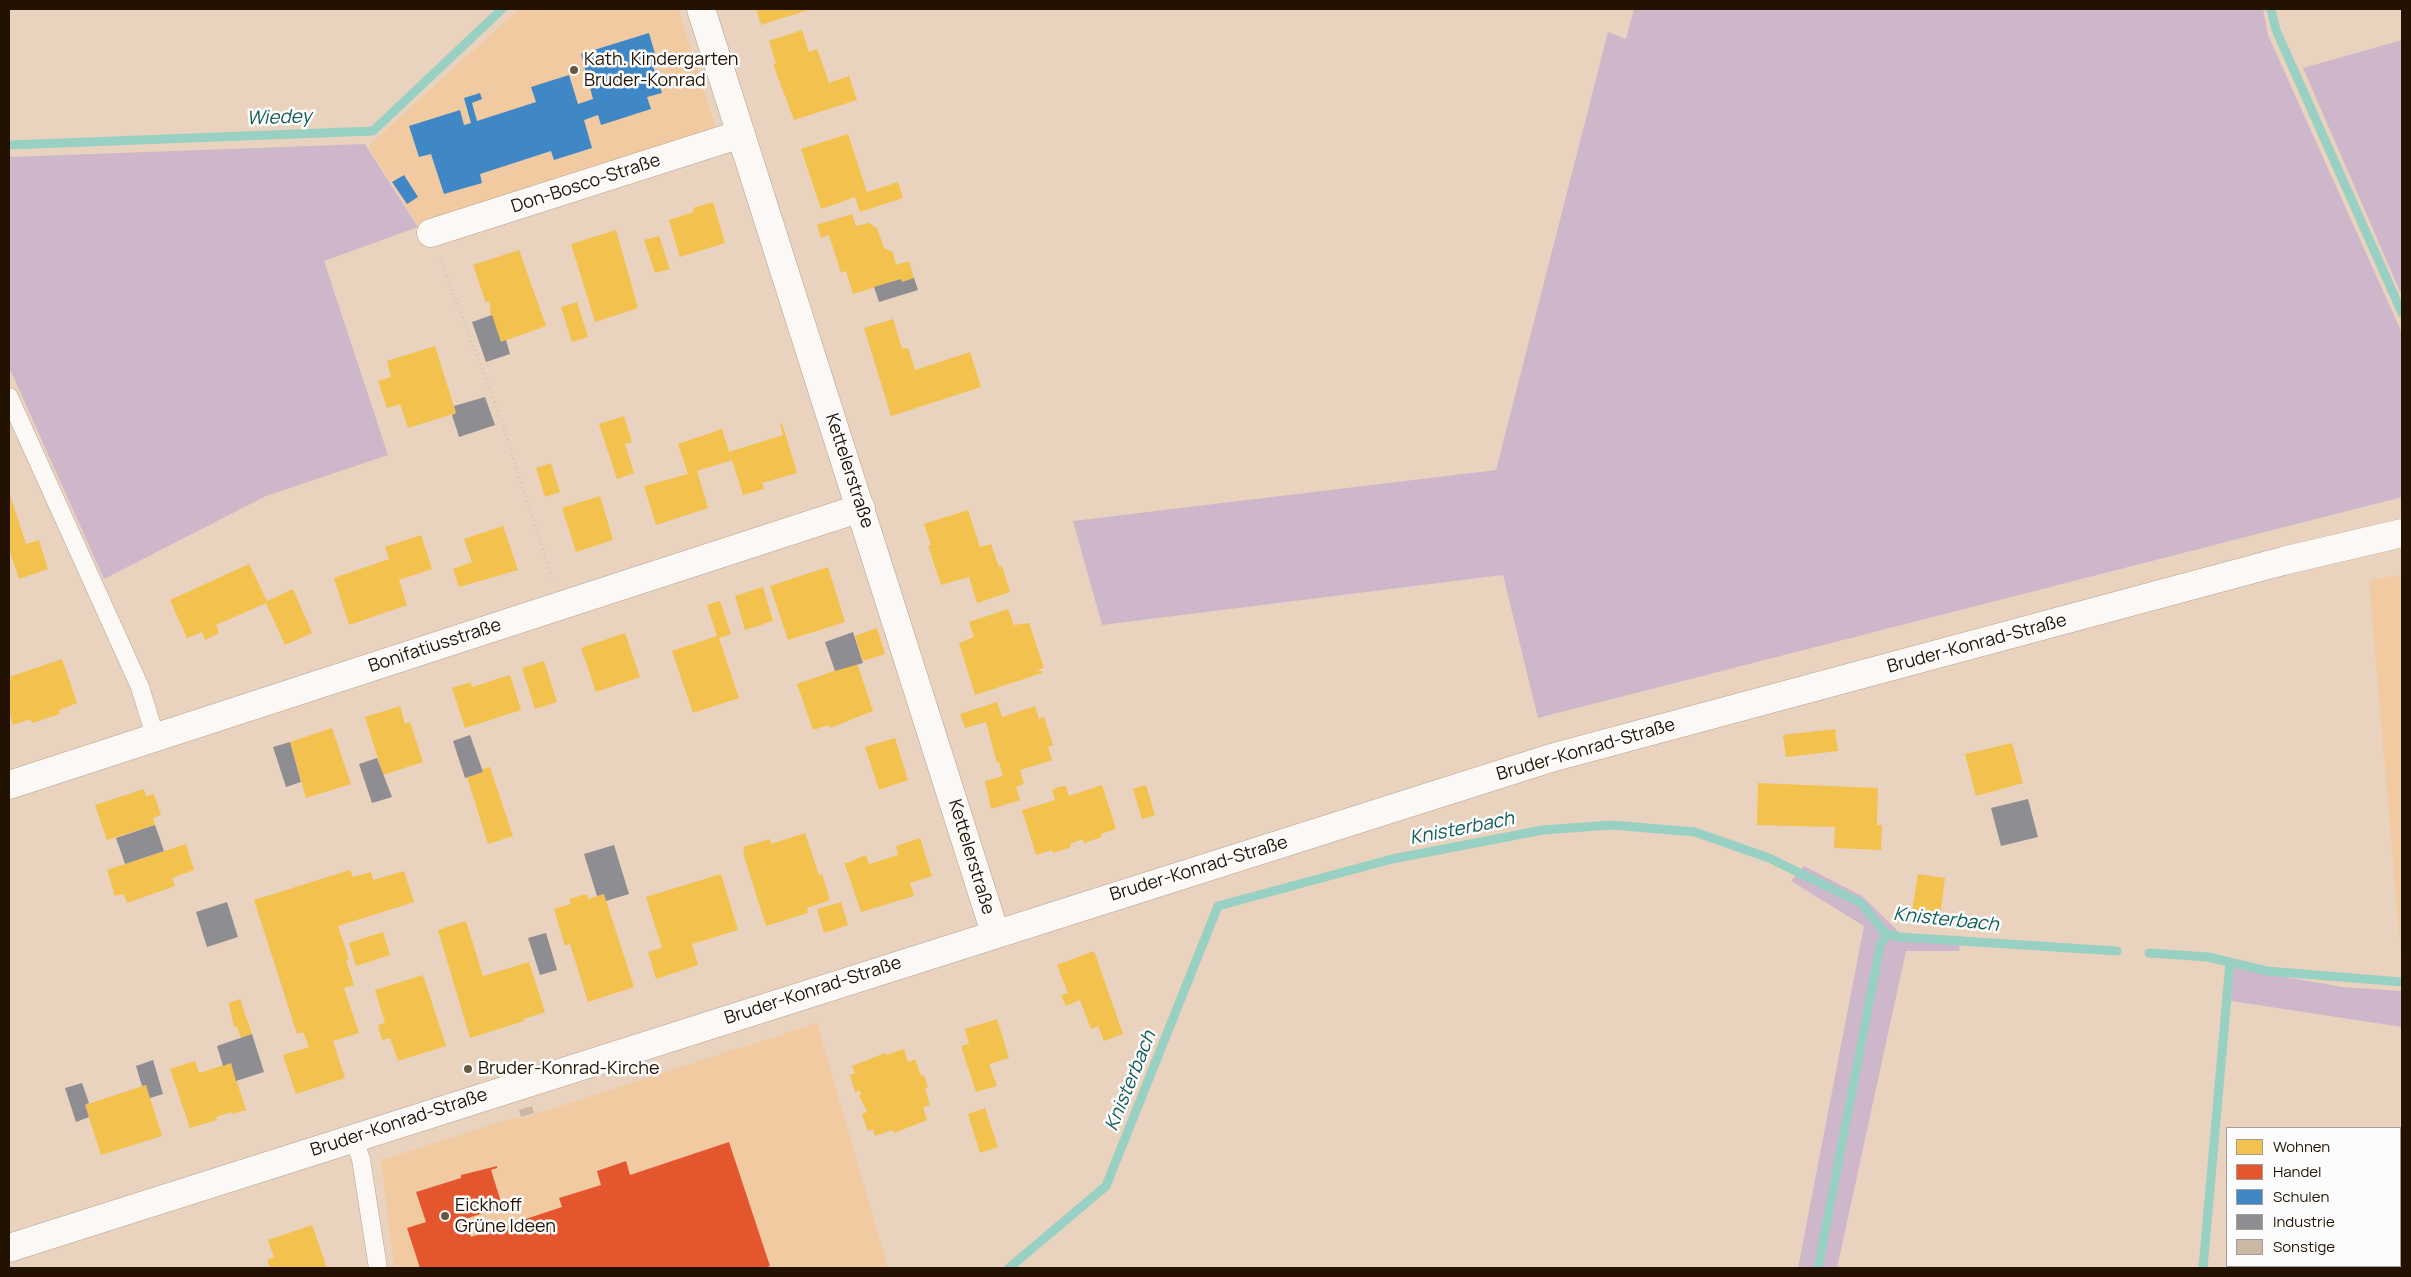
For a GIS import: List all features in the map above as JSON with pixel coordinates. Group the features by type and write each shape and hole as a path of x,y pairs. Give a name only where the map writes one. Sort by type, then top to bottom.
{"street":[{"name":"Kettelerstraße","path":"701,9 995,933"},
{"name":"Don-Bosco-Straße","path":"431,233 741,134"},
{"name":"Bonifatiusstraße","path":"9,784 861,508"},
{"name":"Bruder-Konrad-Straße","path":"9,1248 353,1137 1551,758 2283,561 2402,533"}],"lane":[{"path":"9,397 140,687 155,736"},
{"path":"353,1137 362,1159 378,1268"}],"path":[{"path":"431,233 502,422 560,605"}],"shaded area":[{"name":"Kath. Kindergarten Bruder-Konrad","path":"519,9 678,9 717,132 419,227 368,146"},
{"path":"1634,9 2263,9 2268,35 2402,333 2402,497 1538,718 1503,575 1102,625 1073,521 1496,470 1608,32 1626,39"},
{"path":"2402,40 2402,296 2303,68"},
{"path":"365,144 418,227 324,261 388,455 266,496 104,579 9,367 9,157"},
{"path":"2402,574 2402,968 2369,581"},
{"path":"1804,866 1862,896 1901,934 1961,936 1959,951 1906,951 1837,1268 1798,1268 1864,926 1791,881"},
{"path":"2234,968 2343,987 2402,991 2402,1027 2231,1001"},
{"path":"817,1023 888,1268 394,1268 381,1160 516,1117 520,1119"}],"building: Wohnen":[{"path":"756,9 811,9 761,25"},
{"path":"802,30 809,52 817,49 829,83 849,76 857,100 794,120 773,64 776,63 769,41"},
{"path":"848,134 867,192 898,182 903,198 860,212 855,197 821,209 801,149"},
{"path":"713,202 725,243 680,257 669,220 694,212 693,208"},
{"path":"852,214 856,226 869,223 877,228 884,248 893,252 896,265 909,261 914,278 902,282 901,279 853,294 846,271 841,273 829,235 821,238 817,225"},
{"path":"616,230 638,308 595,322 571,244"},
{"path":"659,236 670,269 655,273 644,240"},
{"path":"519,250 546,326 501,342 489,309 491,308 489,301 486,303 473,265"},
{"path":"577,302 588,337 572,342 561,307"},
{"path":"893,319 902,349 908,348 915,370 970,352 981,387 891,416 864,328"},
{"path":"435,346 456,413 408,428 400,404 387,408 378,381 391,377 387,361"},
{"path":"624,416 632,442 625,444 634,473 617,479 599,424"},
{"path":"782,423 797,473 762,483 764,489 743,495 732,460 697,471 708,508 656,525 644,486 688,474 678,444 722,429 729,452 783,435 780,424"},
{"path":"551,463 560,492 545,497 536,468"},
{"path":"9,492 26,544 39,540 48,569 19,579 9,549"},
{"path":"600,496 613,540 576,552 562,508"},
{"path":"968,510 980,547 991,544 999,567 1002,566 1010,592 977,603 969,577 941,585 928,546 931,545 924,524"},
{"path":"503,526 518,570 459,587 453,569 472,562 464,539"},
{"path":"421,535 432,569 399,580 407,605 349,625 334,578 389,559 385,547"},
{"path":"249,564 267,601 293,589 312,633 285,645 266,603 216,625 219,633 205,640 202,632 187,638 170,600"},
{"path":"828,567 845,622 788,640 770,586"},
{"path":"763,587 773,621 745,630 735,596"},
{"path":"720,601 731,634 719,638 739,698 693,713 672,651 717,636 707,605"},
{"path":"1008,609 1014,625 1029,623 1044,668 1036,671 1042,671 1042,673 975,695 959,643 974,637 969,622"},
{"path":"877,628 885,654 863,661 855,636"},
{"path":"625,633 640,677 596,692 581,648"},
{"path":"62,659 77,703 59,710 60,714 32,723 31,719 13,725 9,713 9,677"},
{"path":"544,661 557,702 535,709 522,668"},
{"path":"857,663 873,711 830,728 829,725 813,730 797,684"},
{"path":"510,675 521,710 465,728 452,688 471,682 472,687"},
{"path":"997,702 1002,717 1035,706 1039,719 1044,717 1053,745 1048,747 1052,760 1020,770 1024,784 1016,787 1020,800 991,809 985,781 1003,776 999,762 997,763 986,722 965,728 960,714"},
{"path":"400,706 405,724 410,722 423,762 383,775 365,717"},
{"path":"332,728 351,784 306,798 290,742"},
{"path":"1835,729 1838,751 1786,757 1783,735"},
{"path":"895,738 908,780 879,790 865,747"},
{"path":"2012,743 2023,783 1976,796 1965,754"},
{"path":"490,767 513,836 488,844 467,777 483,772 482,769"},
{"path":"1758,783 1878,788 1877,825 1882,825 1881,850 1834,848 1835,827 1757,825"},
{"path":"1102,785 1116,829 1101,834 1102,837 1084,843 1083,839 1070,844 1071,847 1053,853 1052,850 1036,855 1022,810 1055,800 1052,790 1059,787 1066,786 1069,796"},
{"path":"1146,785 1155,815 1142,819 1133,789"},
{"path":"144,789 146,796 154,794 161,815 153,818 155,825 107,840 95,805"},
{"path":"805,833 819,875 822,874 830,900 807,908 808,913 766,926 743,853 745,852 743,847 770,839 771,844"},
{"path":"920,838 932,876 910,883 914,896 861,912 844,862 847,863 866,855 869,864 898,855 896,846"},
{"path":"186,844 194,870 172,878 175,886 127,903 124,894 115,896 107,870"},
{"path":"350,870 353,877 371,872 373,880 404,871 414,902 338,926 349,959 346,960 354,985 344,988 359,1033 333,1041 345,1078 296,1094 283,1055 309,1047 303,1032 297,1034 254,900"},
{"path":"721,874 738,930 692,944 698,965 656,979 648,952 662,948 646,897"},
{"path":"1918,874 1945,878 1940,916 1912,912"},
{"path":"587,894 588,899 604,894 634,987 588,1002 570,944 565,946 554,909 571,904 569,899"},
{"path":"841,902 848,925 824,933 817,909"},
{"path":"466,921 483,976 529,962 545,1012 524,1019 524,1021 470,1038 438,930"},
{"path":"383,932 390,955 356,966 349,943"},
{"path":"1094,951 1123,1034 1104,1041 1098,1026 1091,1029 1080,1000 1066,1006 1061,995 1068,993 1057,965"},
{"path":"423,975 446,1046 398,1061 390,1038 382,1040 378,1025 385,1023 375,990"},
{"path":"240,999 252,1034 241,1038 237,1026 234,1027 229,1003"},
{"path":"997,1019 1009,1058 989,1064 997,1086 976,1092 961,1046 969,1044 965,1029"},
{"path":"904,1049 908,1062 915,1059 921,1076 924,1075 928,1087 925,1088 930,1105 923,1107 927,1120 894,1133 893,1130 875,1136 873,1129 868,1131 862,1114 867,1112 859,1095 861,1094 860,1090 855,1092 850,1075 855,1073 852,1066 885,1053 886,1055"},
{"path":"195,1061 199,1073 231,1063 246,1110 232,1114 231,1112 216,1117 217,1120 190,1128 170,1069"},
{"path":"146,1085 162,1136 101,1155 85,1105"},
{"path":"985,1108 998,1147 980,1153 968,1114"},
{"path":"312,1225 327,1268 270,1268 267,1260 274,1257 268,1240"}],"building: Handel":[{"path":"729,1142 770,1266 763,1268 420,1268 407,1228 426,1222 416,1192 461,1178 461,1175 497,1166 497,1168 491,1170 502,1205 509,1203 509,1205 465,1219 471,1237 562,1207 559,1198 601,1185 597,1171 626,1161 630,1175"}],"building: Schulen":[{"path":"649,33 657,61 652,63 662,93 647,97 651,109 601,125 598,115 584,120 592,148 554,160 551,151 480,174 482,183 444,194 431,154 419,157 409,126 460,110 464,125 471,123 464,98 480,93 482,99 472,103 477,121 536,102 531,87 569,75 578,104 593,99 581,54"},
{"path":"404,175 418,197 407,204 392,182"}],"building: Industrie":[{"path":"914,278 918,290 879,302 874,287 901,279 902,282"},
{"path":"492,315 501,342 506,340 510,354 486,362 472,322"},
{"path":"485,397 495,425 459,437 452,415 456,413 454,406"},
{"path":"853,632 863,663 835,671 825,642"},
{"path":"470,735 483,772 465,778 453,741"},
{"path":"290,742 301,782 286,787 273,747"},
{"path":"377,758 392,797 372,803 359,764"},
{"path":"2028,799 2038,837 2001,846 1991,808"},
{"path":"155,825 164,851 125,864 116,838"},
{"path":"614,845 629,894 606,901 604,894 597,896 584,854"},
{"path":"227,902 238,937 207,947 196,912"},
{"path":"546,933 557,970 540,975 528,938"},
{"path":"252,1034 264,1072 236,1081 231,1063 223,1066 217,1046"},
{"path":"153,1060 163,1094 150,1098 146,1085 142,1086 136,1066"},
{"path":"82,1083 89,1103 85,1105 89,1117 76,1122 65,1088"}],"building: Sonstige":[{"path":"532,1106 534,1113 521,1117 519,1110"}],"waterway":[{"name":"Wiedey","path":"9,145 373,131 502,9"},
{"path":"2271,9 2276,30 2402,313"},
{"name":"Knisterbach","path":"1009,1268 1106,1186 1218,906 1392,859 1543,830 1611,825 1695,832 1769,858 1861,903 1886,934 1899,937 2117,951"},
{"path":"1818,1268 1880,946 1886,934"},
{"name":"Knisterbach","path":"2149,953 2208,957 2267,971 2402,982"},
{"path":"2203,1268 2230,962"}],"place":[{"name":"Kath. Kindergarten Bruder-Konrad","path":"574,70"},
{"name":"Bruder-Konrad-Kirche","path":"468,1069"},
{"name":"Eickhoff Grüne Ideen","path":"445,1216"}]}
